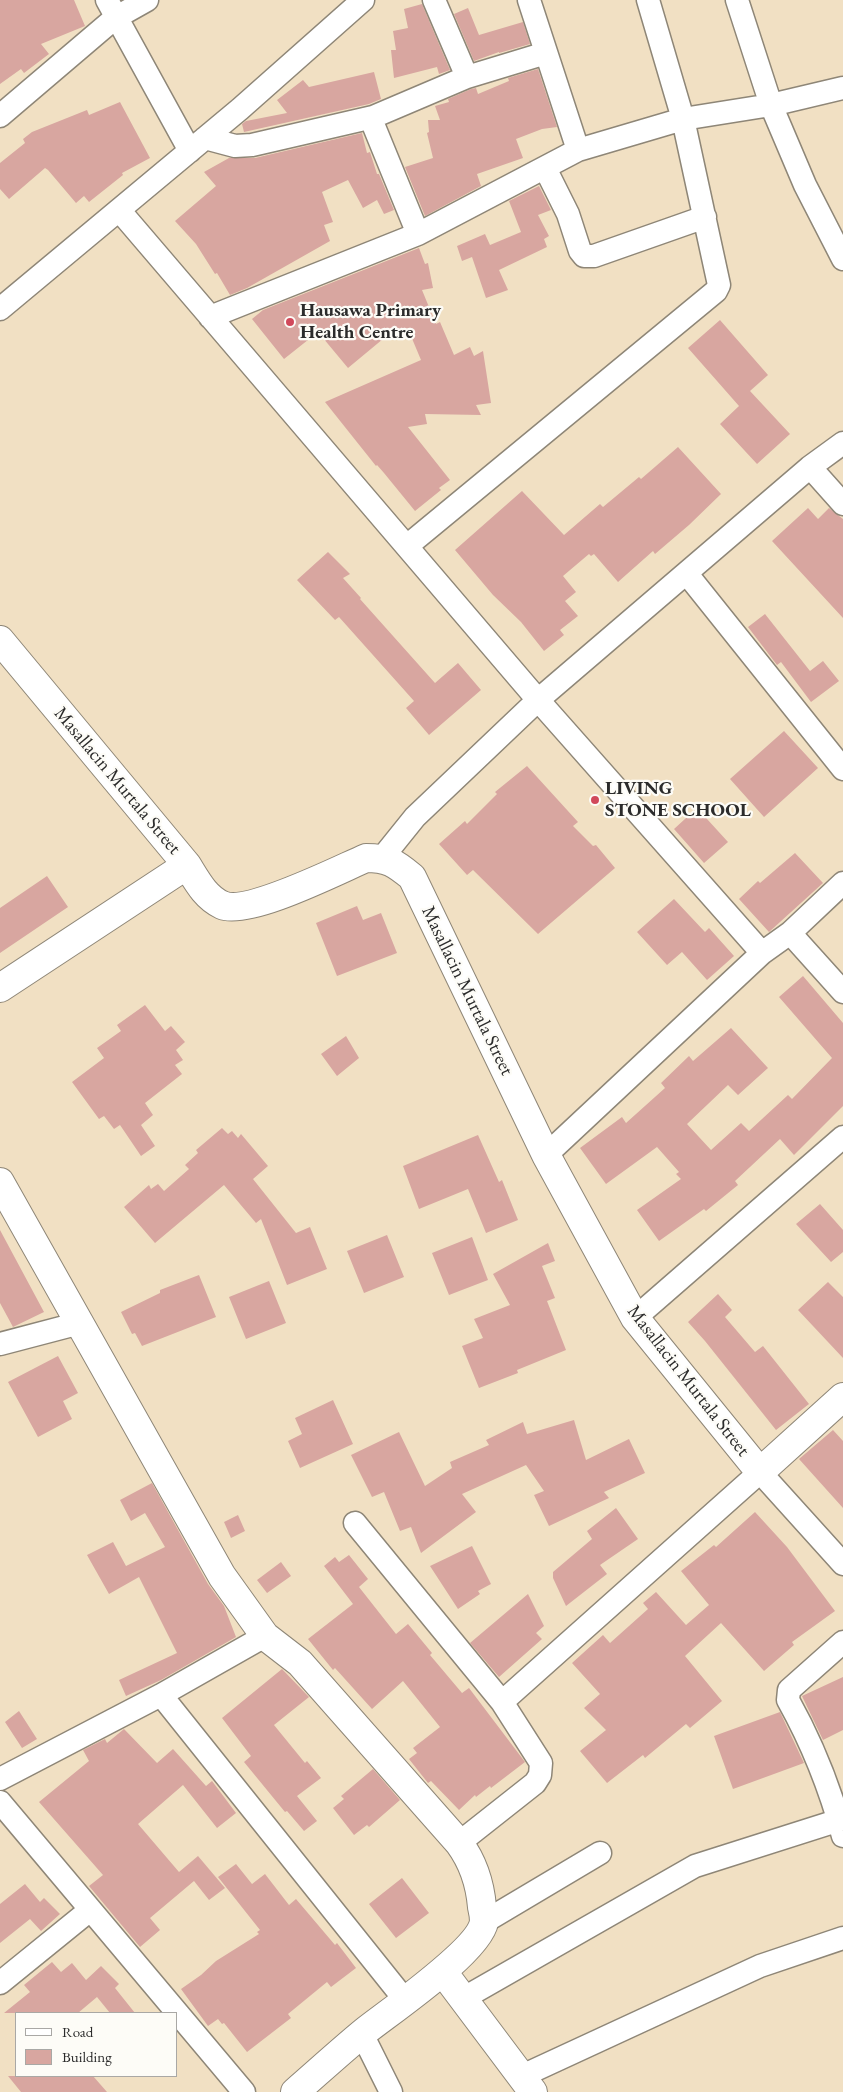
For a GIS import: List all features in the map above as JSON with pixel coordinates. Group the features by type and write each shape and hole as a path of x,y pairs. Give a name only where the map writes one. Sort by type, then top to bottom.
{"street":[{"path":"0,116 111,9 147,0"},
{"path":"0,309 198,144 364,0"},
{"path":"434,0 467,77"},
{"path":"529,0 578,150"},
{"path":"738,0 771,105 804,185 843,259"},
{"path":"407,546 716,291 719,285 683,120 653,1"},
{"path":"111,9 198,144"},
{"path":"198,144 252,145 373,118 467,77 546,53"},
{"path":"210,317 418,234 578,150 683,120 771,105 843,88"},
{"path":"373,118 373,124 418,234"},
{"path":"545,168 568,214 580,251 584,256 594,256 705,217"},
{"path":"119,210 538,700 762,953"},
{"path":"382,858 415,817 538,700 810,467 843,443"},
{"path":"810,467 843,504"},
{"path":"687,574 843,769"},
{"name":"Masallacin Murtala Street","path":"0,640 187,866 208,896 224,906 241,907 261,902 366,858 382,858 397,864 412,877 546,1155 635,1318 760,1472 843,1397"},
{"path":"0,988 187,866"},
{"path":"546,1155 762,953 790,932 843,883"},
{"path":"790,932 843,992"},
{"path":"635,1318 843,1137"},
{"path":"0,1182 222,1576 266,1636 300,1663 459,1843 468,1855 476,1874 484,1922"},
{"path":"0,1344 80,1323"},
{"path":"502,1702 760,1472 843,1564"},
{"path":"355,1523 502,1702 541,1763 540,1775 535,1783 459,1843"},
{"path":"0,1779 266,1636"},
{"path":"464,1998 690,1868 842,1825 808,1735 788,1700 788,1694 789,1690 843,1642"},
{"path":"161,1694 405,2000"},
{"path":"0,1802 176,2012"},
{"path":"295,2092 362,2034 444,1972 476,1937 484,1922 600,1853"},
{"path":"0,1983 90,1910"},
{"path":"444,1972 528,2084 760,1966 843,1938"},
{"path":"178,2014 244,2092"},
{"path":"362,2034 391,2092"}],"building":[{"path":"0,0 74,0 85,26 41,44 49,54 24,73 21,69 0,84"},
{"path":"422,4 450,70 439,74 437,67 394,78 391,50 396,50 393,31 408,28 404,9"},
{"path":"468,8 479,35 523,22 530,44 474,61 454,14"},
{"path":"538,69 557,127 542,129 516,139 523,158 477,174 481,186 425,216 405,167 433,158 427,133 429,132 428,120 440,120 435,106 449,102 448,99 471,89 476,88 478,94 509,81 508,78"},
{"path":"374,72 381,99 369,104 244,132 242,124 246,121 287,113 277,100 303,80 309,87"},
{"path":"120,102 150,158 122,173 123,175 89,202 84,196 76,203 45,168 9,199 0,189 0,163 25,143 23,139 32,132 87,110 89,115"},
{"path":"362,133 367,153 370,152 377,174 379,174 394,210 384,214 377,200 363,208 348,180 322,192 333,222 324,225 330,241 247,288 230,295 196,244 175,221 216,186 204,172 229,158 255,158"},
{"path":"539,186 551,210 538,215 549,236 544,239 547,247 499,270 508,290 486,298 472,257 462,261 457,246 485,234 490,245 521,232 509,201"},
{"path":"419,248 425,264 428,263 433,288 422,290 436,324 440,322 454,355 470,347 474,356 483,351 491,403 476,405 481,415 425,414 427,424 408,427 450,480 439,488 441,490 415,511 325,402 421,360 408,329 389,334 348,368 318,332 284,359 252,319 263,310"},
{"path":"720,320 768,375 750,391 790,434 757,464 720,424 739,406 688,348"},
{"path":"678,447 721,494 689,525 655,554 653,551 618,582 594,554 591,556 589,554 563,576 576,592 565,601 578,616 560,630 564,635 544,651 521,622 493,595 455,550 522,491 564,535 600,504 603,507 639,477 641,479"},
{"path":"808,508 818,519 829,508 843,519 843,618 772,541"},
{"path":"328,552 350,574 343,578 360,599 435,683 458,663 481,690 429,735 406,708 414,701 339,617 335,620 297,580"},
{"path":"765,614 810,671 823,661 839,681 811,702 781,662 777,665 748,627"},
{"path":"784,731 818,768 764,817 730,779"},
{"path":"527,766 578,822 573,826 593,846 596,845 615,868 538,934 473,870 467,875 439,844 465,821 467,824 497,794 495,792"},
{"path":"697,808 728,842 704,863 674,829"},
{"path":"795,853 823,883 769,932 739,899 758,881 760,883"},
{"path":"47,876 68,907 0,953 0,908"},
{"path":"674,899 705,932 709,928 734,956 707,980 682,952 667,965 637,932"},
{"path":"357,906 363,920 381,913 397,953 337,976 316,923"},
{"path":"803,976 843,1023 843,1106 794,1155 780,1139 735,1181 738,1185 706,1211 704,1209 659,1241 637,1210 681,1179 676,1174 679,1172 657,1147 606,1184 580,1148 622,1117 626,1123 665,1088 661,1083 689,1056 693,1061 731,1028 768,1068 738,1095 728,1085 687,1124 711,1150 741,1123 749,1131 788,1095 792,1099 832,1058 779,997"},
{"path":"145,1005 165,1031 171,1026 185,1042 176,1050 183,1060 175,1065 182,1074 145,1103 153,1115 141,1125 155,1146 141,1156 120,1125 114,1129 104,1116 99,1119 72,1082 104,1058 97,1048 121,1031 117,1025"},
{"path":"346,1036 359,1058 337,1076 321,1054"},
{"path":"222,1128 228,1134 232,1131 238,1138 241,1134 268,1166 253,1179 296,1233 310,1227 327,1269 287,1285 261,1219 256,1223 224,1185 155,1243 124,1207 149,1185 151,1189 158,1184 164,1191 189,1169 185,1165 198,1153 196,1150"},
{"path":"478,1135 499,1182 502,1180 518,1220 486,1233 468,1189 419,1209 403,1166"},
{"path":"820,1204 843,1230 843,1252 831,1262 796,1224"},
{"path":"0,1230 44,1312 13,1327 0,1303"},
{"path":"387,1235 404,1277 364,1293 347,1251"},
{"path":"472,1237 488,1280 449,1295 432,1253"},
{"path":"548,1243 555,1261 542,1266 555,1298 547,1301 566,1350 517,1370 518,1373 479,1388 462,1346 483,1338 474,1319 510,1305 493,1274"},
{"path":"199,1275 216,1317 142,1346 135,1333 132,1334 121,1312 160,1293 160,1290"},
{"path":"269,1281 286,1323 246,1339 229,1297"},
{"path":"828,1282 843,1297 843,1358 798,1310"},
{"path":"718,1294 732,1310 725,1317 755,1352 763,1346 809,1404 776,1430 688,1322"},
{"path":"58,1356 78,1393 63,1401 72,1419 38,1437 8,1382"},
{"path":"333,1400 353,1444 300,1468 288,1441 302,1434 295,1418"},
{"path":"574,1420 586,1460 629,1439 645,1473 604,1492 609,1498 549,1526 534,1495 544,1491 526,1465 462,1494 476,1512 421,1553 411,1527 400,1531 384,1492 372,1497 351,1455 399,1432 425,1486 452,1468 450,1462 489,1445 486,1440 523,1422 527,1434"},
{"path":"833,1430 843,1441 843,1508 799,1459"},
{"path":"152,1483 208,1584 224,1606 236,1637 161,1680 126,1696 119,1680 177,1653 139,1577 109,1594 87,1555 113,1542 126,1566 165,1547 145,1513 131,1521 120,1500"},
{"path":"616,1508 638,1539 600,1565 607,1574 566,1606 553,1578 553,1572 592,1539 587,1531"},
{"path":"755,1512 787,1547 835,1611 792,1642 794,1645 764,1671 721,1623 685,1656 722,1701 690,1728 686,1724 645,1758 643,1755 607,1783 580,1751 606,1730 584,1708 600,1694 572,1663 603,1635 610,1643 648,1609 643,1603 656,1592 686,1625 709,1605 681,1571 714,1545 716,1547"},
{"path":"238,1515 245,1531 231,1538 224,1522"},
{"path":"472,1546 491,1584 478,1591 480,1594 458,1609 430,1566"},
{"path":"349,1555 368,1579 359,1587 396,1634 408,1624 432,1653 430,1655 462,1693 469,1688 525,1762 491,1788 490,1786 476,1797 475,1795 459,1810 431,1781 428,1783 409,1759 417,1753 413,1748 440,1727 403,1681 372,1709 335,1668 333,1670 308,1639 353,1604 324,1566 335,1557 339,1562"},
{"path":"281,1562 291,1576 267,1593 257,1580"},
{"path":"528,1594 544,1626 536,1633 542,1639 499,1677 470,1643"},
{"path":"282,1669 309,1697 274,1725 305,1763 307,1761 321,1778 297,1796 317,1821 304,1831 287,1811 285,1812 244,1762 251,1756 222,1718"},
{"path":"843,1677 843,1730 823,1740 802,1696"},
{"path":"19,1711 37,1739 22,1748 5,1722"},
{"path":"780,1712 804,1763 733,1789 714,1736"},
{"path":"124,1729 157,1763 173,1749 206,1786 212,1781 236,1813 217,1828 183,1785 138,1824 179,1872 198,1856 225,1888 209,1900 194,1881 150,1918 160,1930 140,1947 89,1886 103,1875 39,1802 89,1761 83,1750 105,1739 107,1743"},
{"path":"373,1769 400,1800 369,1827 367,1825 354,1835 333,1808 344,1799 341,1796"},
{"path":"236,1864 252,1884 265,1874 289,1905 296,1899 335,1945 337,1943 356,1968 331,1987 327,1982 288,2014 291,2018 247,2052 224,2023 222,2024 218,2019 208,2026 181,1989 201,1975 216,1961 259,1934 257,1932 260,1930 218,1877"},
{"path":"402,1878 429,1913 396,1938 369,1904"},
{"path":"25,1884 40,1902 44,1898 60,1914 41,1931 30,1919 0,1943 0,1904"},
{"path":"52,1962 61,1972 72,1963 86,1980 101,1966 119,1984 115,1988 134,2012 109,2012 97,1997 79,2012 4,2013 30,1992 24,1985"},
{"path":"8,2076 94,2077 107,2092 21,2092"}],"place":[{"name":"Hausawa Primary Health Centre","path":"290,322"},
{"name":"LIVING STONE SCHOOL","path":"595,800"}]}
